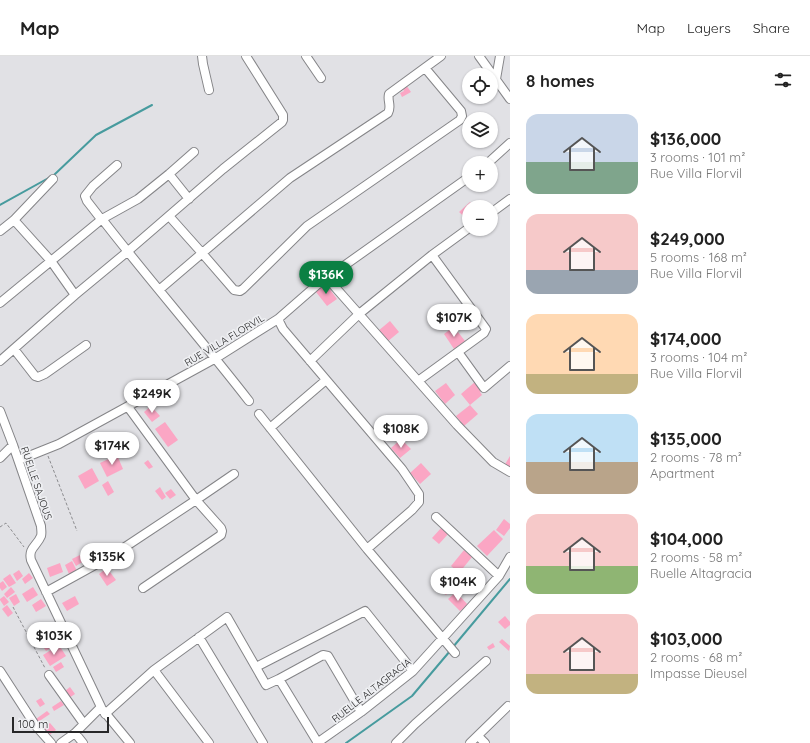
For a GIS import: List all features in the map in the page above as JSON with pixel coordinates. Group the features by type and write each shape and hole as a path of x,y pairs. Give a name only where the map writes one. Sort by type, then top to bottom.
{"street":[{"path":"202,56 209,90"},
{"path":"0,361 223,169 282,122 282,115 246,56"},
{"path":"306,56 321,78"},
{"path":"159,290 290,178 388,113 390,108 388,98 389,94 425,68 430,59 440,56"},
{"path":"479,56 488,68"},
{"path":"498,68 500,56"},
{"path":"169,216 234,290 240,291 244,289 307,226 460,120 462,116 461,111 425,68"},
{"path":"498,82 510,99"},
{"path":"496,156 510,143"},
{"path":"0,303 102,219 138,199 194,152"},
{"path":"117,165 93,186 86,196 87,201 127,252 216,358 249,401"},
{"path":"169,174 189,199"},
{"path":"0,231 14,220 53,179"},
{"name":"RUE VILLA FLORVIL","path":"19,460 59,444 216,358 278,319 317,285 462,182"},
{"path":"498,208 510,199"},
{"path":"14,220 51,261 75,295"},
{"path":"310,361 359,314 432,255 462,233"},
{"path":"418,381 484,333 486,329 432,255"},
{"path":"327,278 457,425 493,462 510,472"},
{"path":"278,319 283,329 402,469 419,494 419,502 412,510 367,549"},
{"path":"14,349 35,376 38,377 45,374 86,346"},
{"path":"458,352 484,388 510,366"},
{"path":"270,428 326,380"},
{"path":"128,407 196,500 222,531 221,535 143,588"},
{"name":"RUELLE SAJOUS","path":"0,411 19,460 41,526 41,536 30,555"},
{"path":"259,414 367,549 455,653"},
{"path":"0,458 13,445"},
{"path":"46,592 113,555 234,474"},
{"path":"436,518 499,576"},
{"path":"30,555 46,592 103,710 130,743"},
{"name":"RUELLE ALTAGRACIA","path":"317,743 361,712 413,671 499,576 510,557"},
{"path":"256,667 365,611 413,671"},
{"path":"61,743 154,670 227,617 266,686 323,655 328,656 361,712"},
{"path":"199,637 264,743"},
{"path":"396,743 486,661"},
{"path":"154,670 209,743"},
{"path":"0,671 35,725 50,743"},
{"path":"49,675 84,724"},
{"path":"279,679 317,743"},
{"path":"470,743 508,706"},
{"path":"75,733 83,743"},
{"path":"478,736 485,743"}],"path":[{"path":"46,450 77,531"},
{"path":"0,527 6,523 30,555"},
{"path":"13,607 49,675"}],"building":[{"path":"406,85 411,92 402,97 400,93 404,91 402,87"},
{"path":"326,284 337,299 327,306 316,292"},
{"path":"390,321 399,332 387,342 378,331"},
{"path":"452,328 456,334 458,332 465,341 454,349 444,334"},
{"path":"476,381 483,389 480,392 482,395 470,405 461,394"},
{"path":"446,383 455,395 445,404 435,391"},
{"path":"470,405 478,414 464,426 456,416"},
{"path":"151,406 160,416 152,422 144,412"},
{"path":"165,422 178,440 168,447 155,429"},
{"path":"131,436 139,447 134,451 126,440"},
{"path":"401,439 411,449 400,458 391,448"},
{"path":"117,455 123,469 107,477 100,463"},
{"path":"510,456 510,470 504,466"},
{"path":"148,460 153,467 149,469 144,463"},
{"path":"421,463 431,474 420,484 410,473"},
{"path":"92,468 99,481 85,489 78,476"},
{"path":"108,481 114,492 108,496 102,485"},
{"path":"160,487 166,497 162,500 155,491"},
{"path":"171,489 176,495 170,499 165,493"},
{"path":"504,519 510,524 510,528 504,536 496,530"},
{"path":"442,527 449,533 439,544 432,538"},
{"path":"494,530 503,539 487,556 477,546"},
{"path":"464,550 472,557 459,573 451,566"},
{"path":"80,555 84,561 76,566 72,559"},
{"path":"72,561 77,571 69,574 65,565"},
{"path":"60,563 63,572 50,577 47,568"},
{"path":"107,568 116,580 107,586 99,574"},
{"path":"19,570 23,576 17,581 13,574"},
{"path":"29,573 33,578 25,584 22,579"},
{"path":"10,574 16,583 9,587 3,579"},
{"path":"451,576 458,581 446,595 439,589"},
{"path":"3,581 7,587 2,591 0,588 0,583"},
{"path":"11,587 15,592 7,598 4,594"},
{"path":"33,587 38,595 27,602 22,594"},
{"path":"456,592 468,605 460,611 448,599"},
{"path":"16,594 20,602 14,606 9,598"},
{"path":"4,596 9,602 4,606 0,599"},
{"path":"75,596 79,604 67,611 62,603"},
{"path":"41,599 46,606 36,612 32,605"},
{"path":"7,605 13,613 8,617 2,609"},
{"path":"505,616 510,622 510,625 505,629 498,622"},
{"path":"50,639 54,646 46,651 41,644"},
{"path":"502,639 510,646 509,651 499,642"},
{"path":"493,643 495,647 489,650 487,647"},
{"path":"59,645 66,656 50,666 43,655"},
{"path":"61,662 64,667 56,672 53,667"},
{"path":"70,687 75,694 69,698 65,691"},
{"path":"41,698 45,704 40,707 36,701"},
{"path":"61,701 64,705 54,711 52,707"},
{"path":"47,711 50,714 38,722 36,719"},
{"path":"50,723 56,730 48,736 43,728"}],"waterway":[{"path":"0,205 54,175 96,135 152,105"},
{"path":"453,647 510,579"},
{"path":"346,743 412,696 450,651"}]}
